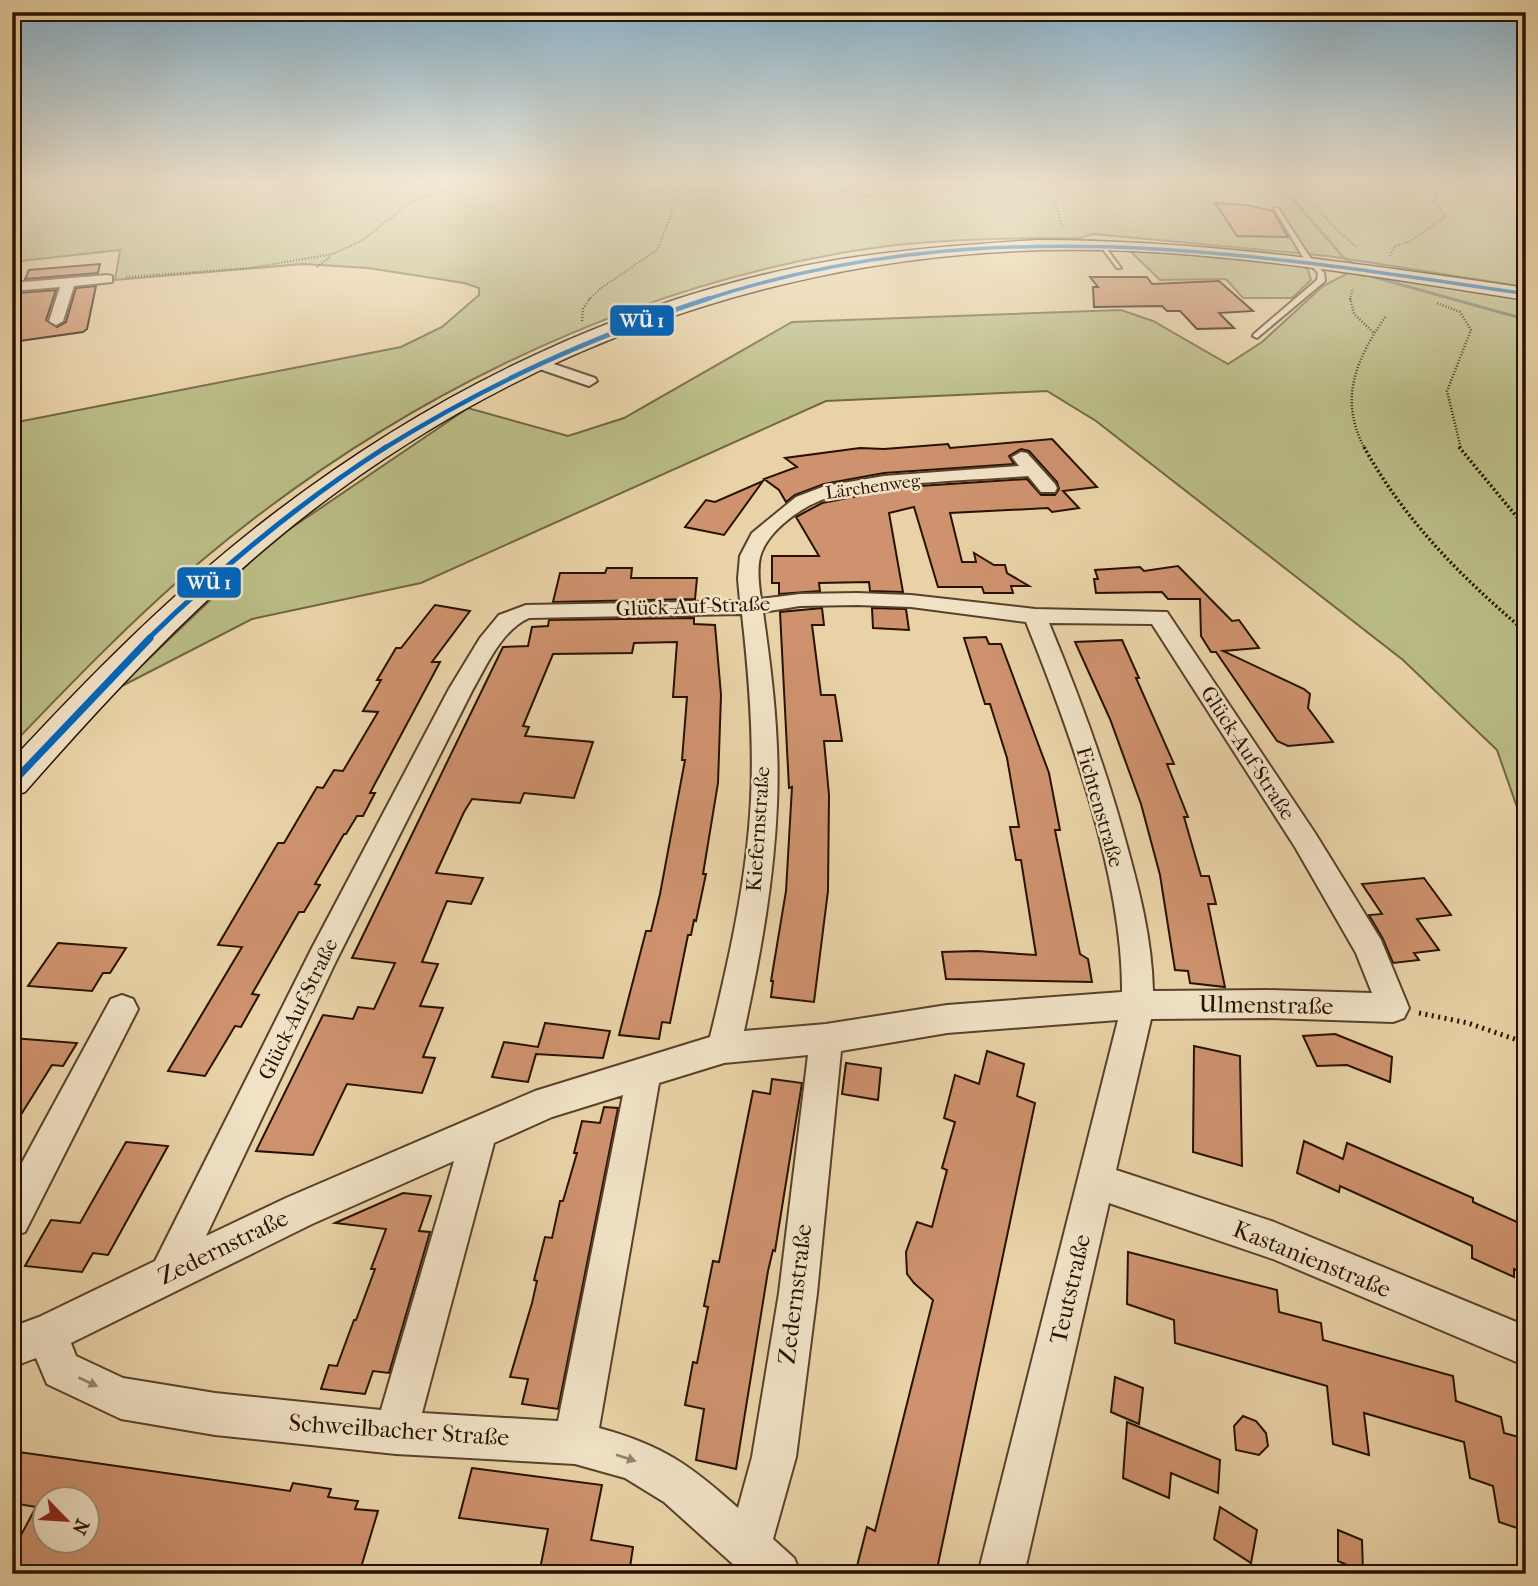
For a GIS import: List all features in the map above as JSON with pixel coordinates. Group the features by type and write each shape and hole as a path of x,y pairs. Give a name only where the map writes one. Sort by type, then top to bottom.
{"main road":[{"path":"12,783 145,644 224,570 304,503 419,424 533,362 597,334 699,297 761,280 850,261 892,256"},
{"path":"1247,256 1383,266 1526,294"}],"street":[{"path":"12,287 107,279"},
{"path":"56,321 68,283"},
{"path":"533,362 589,381"},
{"name":"Lärchenweg","path":"752,607 748,579 750,556 762,533 803,501 825,492 1026,463 1048,488"},
{"name":"Glück-Auf-Straße","path":"169,1273 323,957 461,688 488,643 507,620 526,612 752,607 800,600 884,600 1035,616 1158,617 1311,851 1370,949 1393,1008"},
{"name":"Kiefernstraße","path":"724,1048 740,981 764,803 764,722 752,607"},
{"name":"Fichtenstraße","path":"1035,616 1055,663 1111,843 1136,943 1138,1005"},
{"name":"Ulmenstraße","path":"1138,1005 1267,1004 1393,1008"},
{"name":"Zedernstraße","path":"30,1341 299,1211 547,1102 644,1072 724,1048 825,1039 947,1019 1138,1005"},
{"name":"Teutstraße","path":"1002,1574 1138,1005"},
{"path":"12,1219 122,1009"},
{"name":"Zedernstraße","path":"764,1560 776,1443 798,1293 825,1039"},
{"path":"575,1443 644,1072"},
{"path":"396,1433 480,1133"},
{"name":"Kastanienstraße","path":"1096,1181 1274,1241 1526,1346"},
{"name":"Schweilbacher Straße","path":"30,1341 61,1370 121,1398 215,1414 396,1433 575,1443 634,1459 668,1479 764,1560"}],"lane":[{"path":"1110,256 1119,267"},
{"path":"1257,336 1321,281 1321,272 1312,256"}],"path":[{"path":"107,279 249,268 321,256"},
{"path":"317,267 331,256"},
{"path":"597,334 586,329 581,320 581,311 597,293 648,256"},
{"path":"1383,266 1389,256"},
{"path":"1357,282 1351,292 1351,309 1360,324 1374,333"},
{"path":"1433,301 1460,312 1471,330 1447,391 1460,447 1526,528"},
{"path":"1387,316 1374,333 1352,377 1352,407 1360,437 1380,480 1424,537 1526,632"},
{"path":"1393,1008 1468,1023 1526,1043"}],"green space":[{"path":"12,256 66,256 12,262"},
{"path":"119,256 827,256 754,272 669,297 585,327 504,364 425,405 276,502 206,557 106,648 12,745 12,423 401,347 442,327 479,295 479,288 464,283 368,268 303,264 115,280"},
{"path":"1135,256 1207,256 1298,264 1308,269 1311,280 1292,298 1243,298 1226,279 1160,280"},
{"path":"1328,256 1526,256 1526,287"},
{"path":"1350,272 1526,297 1526,833 1497,750 1403,660 1096,421 1047,391 826,401 421,583 252,619 118,688 272,541 468,408 568,436 624,418 792,322 1121,310 1153,321 1228,364 1262,342 1323,286"}],"building":[{"path":"100,264 98,273 25,279 29,270"},
{"path":"1090,277 1147,277 1152,284 1219,281 1253,311 1219,313 1234,328 1197,329 1180,311 1167,311 1162,306 1094,307 1093,287 1098,287"},
{"path":"96,286 87,329 83,332 12,342 12,306 18,293 56,290 46,320 57,327 66,322 76,288"},
{"path":"1052,439 1097,487 1063,491 1079,508 1052,512 1048,508 950,513 962,562 976,562 974,553 994,565 1005,565 1007,573 1029,586 1011,586 1013,593 984,593 982,587 938,587 914,507 889,513 903,592 870,591 869,582 819,583 820,591 779,594 779,583 772,583 772,556 819,556 796,517 822,503 904,487 1027,479 1041,495 1055,495 1059,489 1057,482 1029,451 1021,449 1009,456 1014,464 884,473 824,484 795,495 786,502 779,490 764,479 797,467 785,458 860,448 948,444 950,448"},
{"path":"763,481 724,535 685,527 706,500 715,502"},
{"path":"1178,566 1232,621 1239,620 1259,648 1223,651 1304,689 1310,694 1308,708 1333,742 1288,746 1277,741 1216,652 1211,652 1201,636 1200,599 1168,599 1162,592 1096,593 1094,579 1098,579 1095,570 1140,567 1144,571"},
{"path":"607,568 632,568 631,578 697,578 695,599 553,602 560,573 605,573"},
{"path":"435,605 470,611 432,662 440,662 370,793 375,793 363,816 357,816 344,834 315,884 320,885 304,912 299,912 252,994 259,995 241,1027 235,1026 205,1076 168,1071 242,947 218,945 278,843 284,843 317,787 323,788 334,770 343,771 378,712 363,711 381,680 377,680 396,648 401,648"},
{"path":"822,608 824,625 812,625 821,695 835,695 842,741 824,741 829,795 828,891 814,1002 771,997 771,981 786,891 792,787 789,788 780,612"},
{"path":"872,608 906,609 909,630 873,628"},
{"path":"694,618 694,624 715,625 721,695 718,783 703,874 706,874 696,921 694,920 691,935 688,935 670,1023 662,1022 659,1039 619,1035 646,931 651,931 660,894 685,760 682,760 687,697 673,697 677,642 634,643 632,653 553,654 523,726 529,727 525,736 593,742 574,798 524,793 520,803 472,799 464,812 436,873 483,878 471,904 447,901 422,962 438,964 420,1006 443,1008 423,1057 435,1058 422,1093 347,1084 313,1155 256,1151 323,1015 353,1019 358,1007 374,1009 395,963 352,958 503,647 528,646 532,627 548,626 549,620"},
{"path":"986,637 989,644 1001,644 1049,773 1060,830 1055,830 1080,954 1088,959 1092,982 946,979 942,952 977,951 1036,955 1021,860 1016,860 1010,827 1019,827 1007,758 990,704 985,704 964,638"},
{"path":"1122,640 1174,764 1167,764 1188,817 1184,817 1201,876 1209,876 1216,904 1208,904 1225,987 1190,983 1188,971 1175,970 1160,875 1141,804 1110,719 1075,642"},
{"path":"1424,878 1451,915 1417,919 1439,950 1414,953 1419,960 1393,963 1369,915 1382,914 1362,884"},
{"path":"58,943 126,948 110,973 103,973 92,991 28,986"},
{"path":"545,1023 610,1031 603,1058 536,1054 528,1082 492,1077 504,1042 538,1047"},
{"path":"1335,1034 1392,1057 1390,1082 1347,1065 1317,1066 1303,1036"},
{"path":"12,1038 77,1043 63,1066 52,1065 12,1129"},
{"path":"1194,1046 1240,1056 1242,1166 1193,1152"},
{"path":"987,1051 1024,1064 1017,1096 1035,1103 936,1574 855,1574 867,1527 875,1531 933,1300 907,1274 906,1252 917,1222 932,1227 947,1170 942,1168 955,1122 944,1118 955,1075 979,1084"},
{"path":"846,1063 881,1068 878,1100 842,1094"},
{"path":"772,1079 802,1083 736,1469 696,1460 704,1409 685,1405 708,1307 704,1306 713,1261 719,1262 753,1091 770,1094"},
{"path":"604,1107 618,1108 558,1409 522,1404 528,1379 510,1377 532,1303 537,1281 534,1280 545,1237 552,1238 560,1201 563,1201 577,1153 574,1153 582,1121 600,1123"},
{"path":"1304,1141 1343,1159 1347,1143 1473,1198 1473,1202 1526,1226 1526,1275 1514,1269 1514,1277 1472,1258 1472,1246 1340,1186 1339,1192 1297,1173"},
{"path":"126,1142 168,1146 108,1255 93,1253 82,1272 25,1266 51,1220 80,1223"},
{"path":"403,1193 431,1196 419,1231 430,1232 389,1373 373,1371 365,1394 321,1389 329,1365 337,1366 356,1320 386,1229 335,1223"},
{"path":"1128,1252 1277,1290 1279,1312 1321,1323 1323,1340 1453,1376 1456,1401 1501,1417 1504,1433 1526,1439 1526,1531 1499,1522 1493,1486 1470,1478 1464,1442 1364,1413 1369,1455 1333,1444 1327,1386 1175,1343 1174,1320 1127,1304"},
{"path":"1115,1377 1143,1388 1139,1424 1111,1412"},
{"path":"1243,1416 1256,1421 1266,1433 1268,1446 1259,1455 1236,1450 1234,1426"},
{"path":"1127,1422 1220,1460 1218,1493 1171,1473 1169,1498 1123,1478"},
{"path":"12,1451 290,1491 293,1483 331,1489 328,1497 358,1501 355,1509 378,1511 359,1574 12,1574 12,1552 32,1514 32,1554 102,1554 102,1484 32,1484 32,1506 12,1503"},
{"path":"472,1468 602,1485 591,1540 633,1547 629,1574 539,1574 548,1529 459,1518"},
{"path":"1220,1507 1257,1530 1251,1563 1214,1539"},
{"path":"1338,1530 1362,1540 1363,1572 1338,1561"}],"waterway":[{"path":"1342,256 1377,278 1526,320"}],"transit line":[{"path":"12,783 103,685 166,622 232,562 350,470 439,414 532,366 628,325 727,293 828,268 906,256"},
{"path":"1256,256 1526,294"}]}
